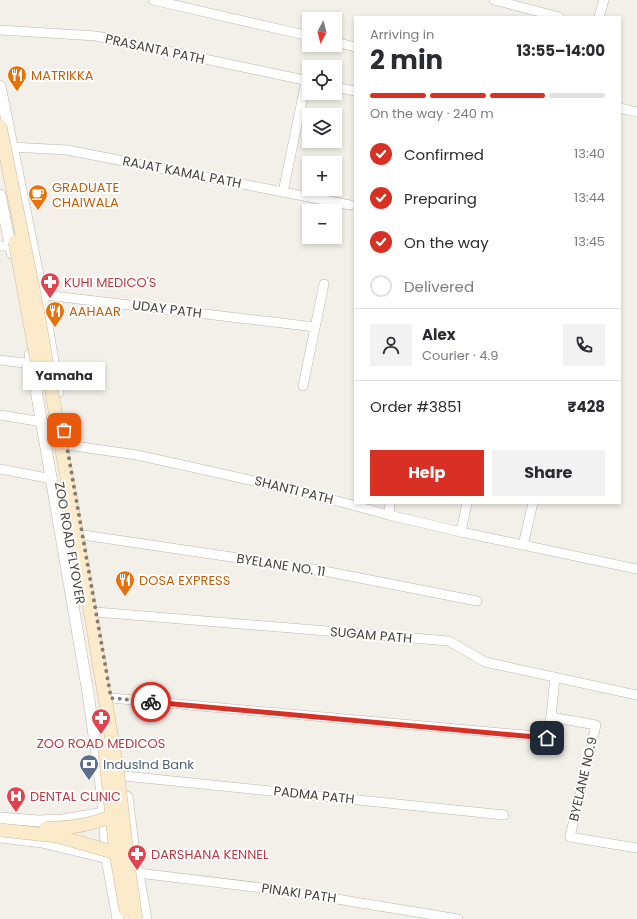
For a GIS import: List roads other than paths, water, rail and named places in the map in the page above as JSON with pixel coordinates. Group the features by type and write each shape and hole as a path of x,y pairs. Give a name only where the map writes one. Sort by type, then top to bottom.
{"main road":[{"name":"ZOO ROAD FLYOVER","path":"0,126 37,308 90,609 118,776 136,919"},
{"name":"ZOO ROAD FLYOVER","path":"0,169 16,245 81,602 101,724 112,855 127,919"},
{"path":"0,824 63,828 88,825 108,815"},
{"path":"0,830 62,837 112,855"}],"street":[{"path":"153,0 302,34"},
{"path":"494,0 504,1 556,16"},
{"path":"599,16 604,0"},
{"name":"PRASANTA PATH","path":"0,30 96,36 302,80"},
{"path":"342,44 354,47"},
{"path":"0,86 42,295 111,698 124,776 134,852 146,919"},
{"path":"342,88 354,91"},
{"path":"283,192 304,100"},
{"path":"621,108 637,112"},
{"name":"RAJAT KAMAL PATH","path":"12,147 67,150 350,205"},
{"path":"0,195 5,246 19,292 88,693 102,792 108,815"},
{"path":"303,386 324,284"},
{"name":"UDAY PATH","path":"19,292 315,327"},
{"path":"0,360 32,364"},
{"path":"0,415 42,422"},
{"name":"SHANTI PATH","path":"67,445 137,455 304,492 388,515 461,532 637,569"},
{"path":"0,469 52,479"},
{"path":"388,515 390,504"},
{"path":"461,532 467,504"},
{"path":"523,545 532,504"},
{"name":"BYELANE NO. 11","path":"83,535 318,570 477,601"},
{"name":"SUGAM PATH","path":"96,612 449,641 485,662 637,695"},
{"path":"111,698 547,738 551,717 555,677"},
{"name":"BYELANE NO.9","path":"551,717 596,724 570,837 637,848"},
{"name":"PADMA PATH","path":"124,776 504,815"},
{"path":"0,818 38,821 62,820 108,815 128,808"},
{"path":"0,837 42,842 112,855 134,852"},
{"path":"112,855 118,919"},
{"name":"PINAKI PATH","path":"138,873 288,891 458,919"}],"place":[{"name":"MATRIKKA","path":"17,92"},
{"name":"GRADUATE CHAIWALA","path":"38,211"},
{"name":"KUHI MEDICO'S","path":"50,299"},
{"name":"AAHAAR","path":"55,328"},
{"name":"Yamaha","path":"64,430"},
{"name":"DOSA EXPRESS","path":"125,597"},
{"name":"ZOO ROAD MEDICOS","path":"101,735"},
{"name":"IndusInd Bank","path":"89,781"},
{"name":"DENTAL CLINIC","path":"16,813"},
{"name":"DARSHANA KENNEL","path":"137,871"}]}
